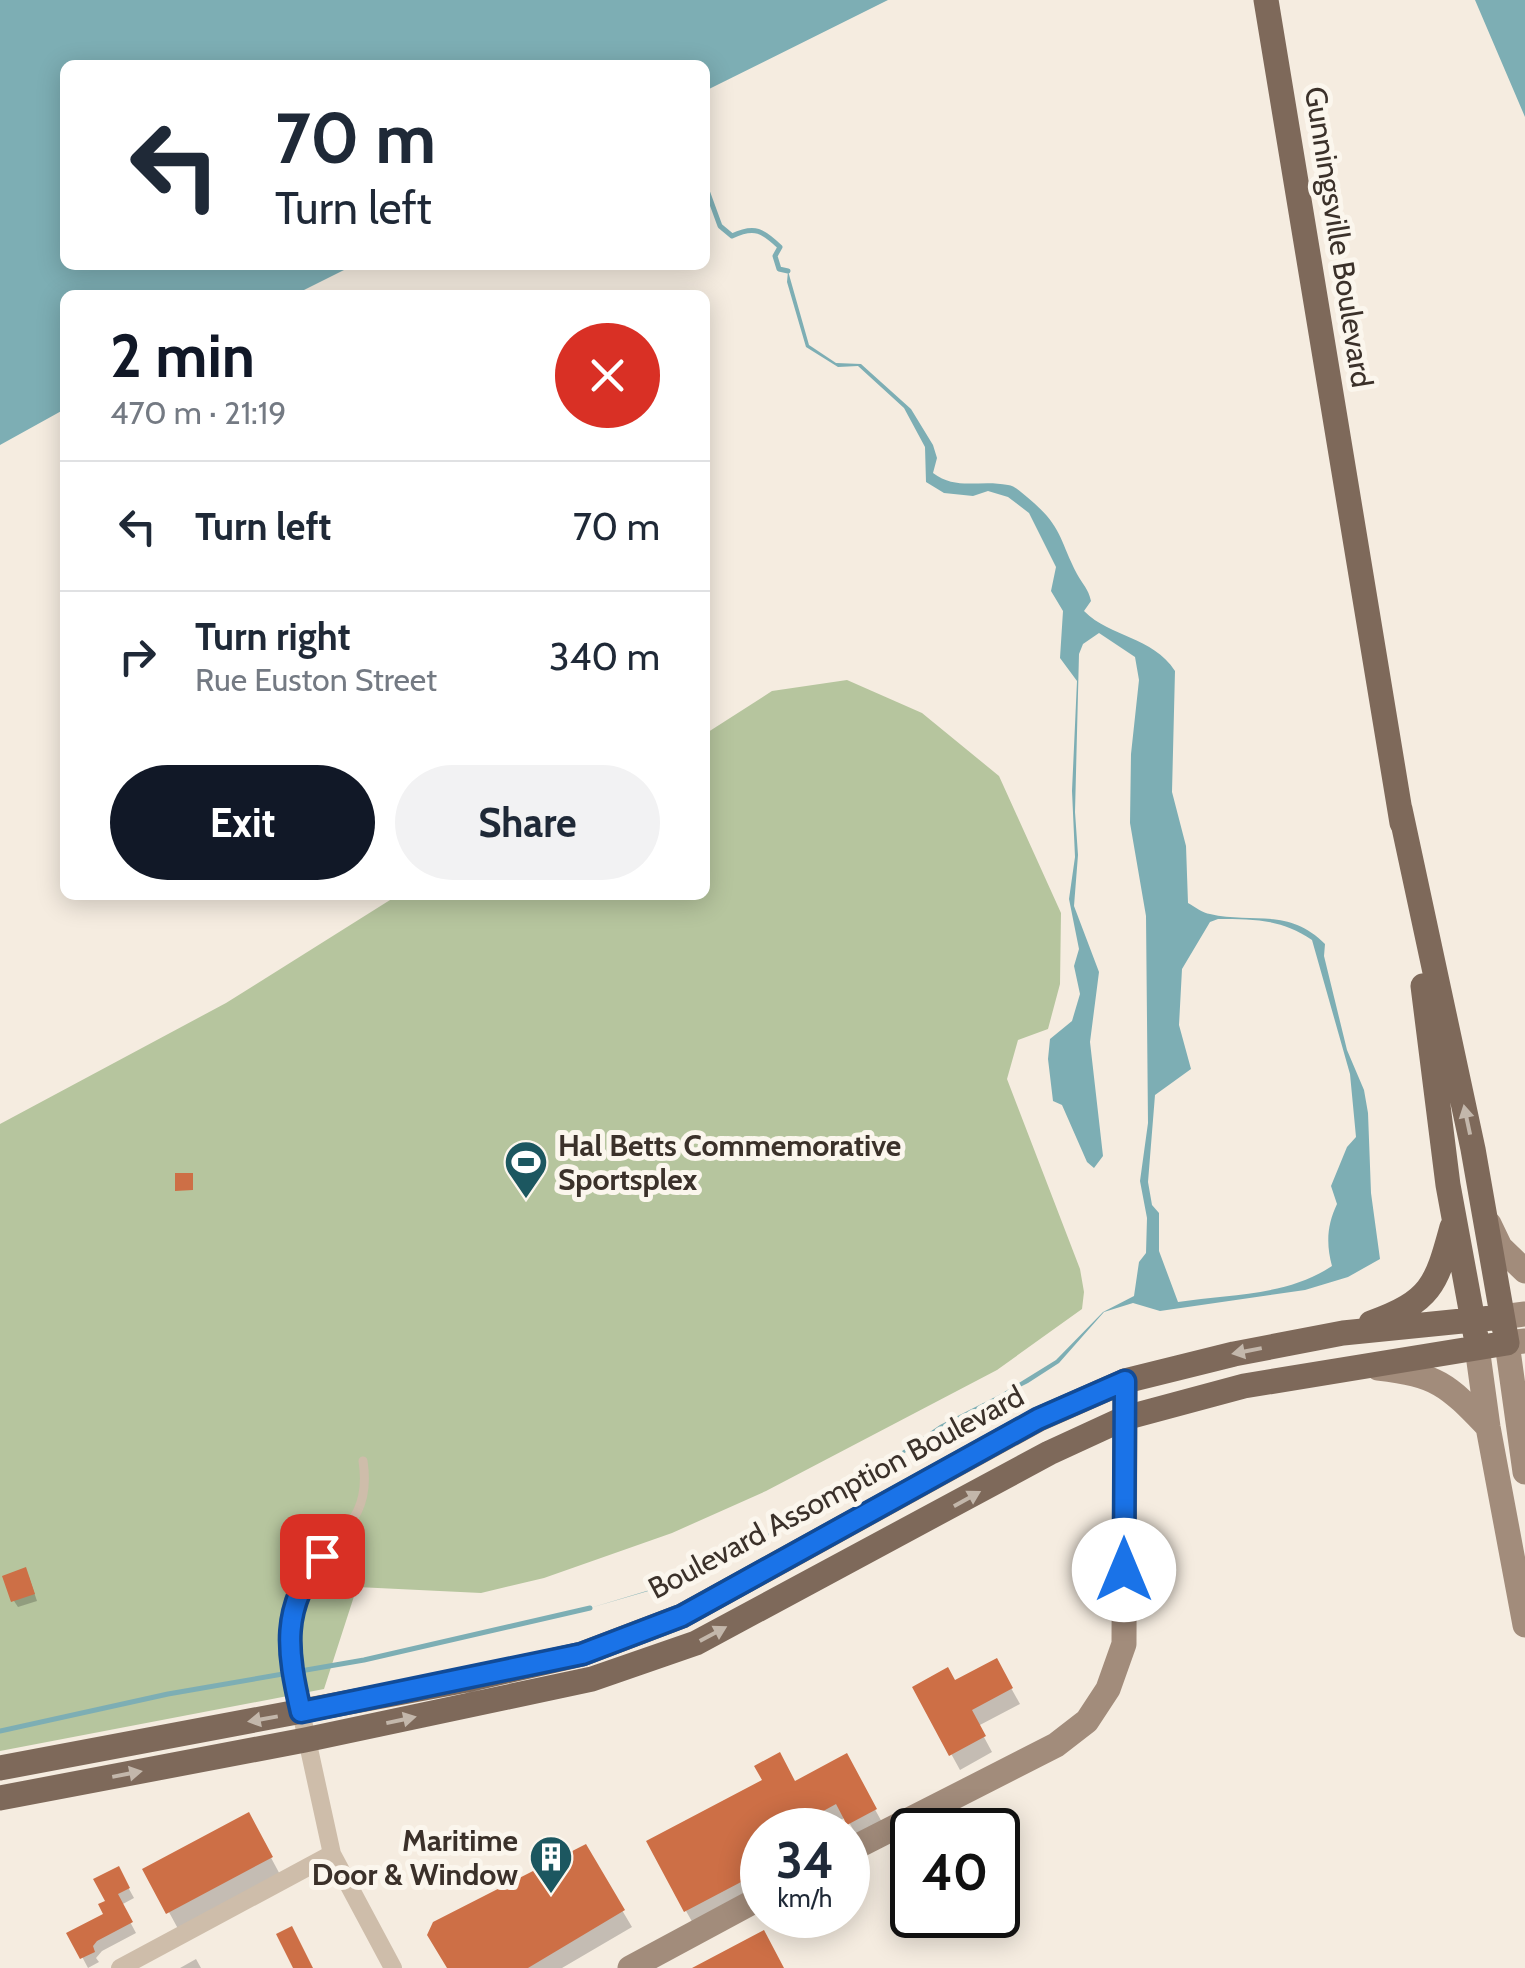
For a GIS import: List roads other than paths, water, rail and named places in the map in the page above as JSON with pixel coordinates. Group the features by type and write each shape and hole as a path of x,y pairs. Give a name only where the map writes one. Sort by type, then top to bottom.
{"main road":[{"name":"Gunningsville Boulevard","path":"1266,0 1400,809"},
{"path":"1400,809 1485,1215 1514,1315 1514,1348"},
{"path":"1400,809 1454,1219 1477,1344"},
{"path":"1343,1333 1394,1314 1430,1289 1438,1276 1454,1219"},
{"name":"Boulevard Assomption Boulevard","path":"0,1798 305,1740 592,1679 696,1643 1049,1453 1125,1418 1244,1386 1477,1344 1514,1315"},
{"name":"Boulevard Assomption Boulevard","path":"0,1768 582,1654 682,1616 1038,1419 1125,1381 1343,1333 1514,1348"}],"street":[{"path":"1485,1215 1500,1247 1525,1271"},
{"path":"1477,1344 1488,1427 1525,1626"},
{"path":"1514,1348 1516,1423 1525,1472"},
{"path":"1363,1366 1420,1373 1452,1389 1488,1427"},
{"path":"870,1840 1056,1745 1087,1722 1108,1688 1124,1644 1125,1381"},
{"path":"1516,1423 1525,1392"},
{"path":"301,1712 332,1854 394,1968"},
{"path":"120,1968 332,1854"},
{"path":"630,1968 740,1908"}],"lane":[{"path":"301,1712 290,1658 289,1627 296,1595 309,1572 356,1518 368,1488 363,1461"}],"water":[{"path":"0,0 888,0 710,89 710,60 60,60 60,270 344,270 304,290 60,290 60,412 0,445"},
{"path":"1475,0 1525,0 1525,117"},
{"path":"788,271 809,345 836,363 861,364 911,409 933,445 937,458 933,473 951,482 998,484 1020,491 1039,507 1058,533 1090,597 1084,611 1106,627 1155,651 1175,671 1172,792 1186,846 1188,903 1210,914 1298,925 1325,944 1324,956 1347,1050 1364,1090 1380,1259 1348,1277 1305,1290 1160,1311 1133,1303 1104,1312 1059,1363 945,1425 874,1474 855,1480 764,1539 738,1547 714,1566 686,1580 590,1608 673,1583 713,1564 740,1544 763,1537 852,1478 873,1471 940,1425 1056,1360 1103,1312 1134,1296 1139,1262 1146,1253 1147,1218 1140,1181 1148,1123 1146,916 1130,823 1131,754 1139,680 1135,657 1099,633 1083,644 1079,654 1075,812 1078,855 1074,906 1099,972 1090,1042 1103,1156 1094,1168 1087,1162 1062,1105 1053,1101 1048,1059 1050,1039 1072,1021 1080,994 1074,966 1079,949 1069,899 1075,857 1072,791 1077,681 1060,658 1063,611 1051,591 1056,567 1029,513 1008,497 988,491 973,496 944,493 926,482 925,447 904,408 858,366 838,367 806,347 787,282","holes":["1218,919 1278,924 1312,940 1350,1074 1356,1137 1347,1147 1331,1186 1337,1204 1328,1235 1332,1266 1277,1288 1178,1302 1159,1251 1159,1213 1152,1205 1148,1182 1155,1095 1191,1069 1179,1025 1182,969 1210,922"]}],"waterway":[{"path":"710,199 720,226 732,236 753,230 769,237 780,247 775,256 779,269 788,271"},
{"path":"0,1731 168,1694 364,1660 590,1608"}],"place":[{"name":"Hal Betts Commemorative Sportsplex","path":"526,1200"},
{"name":"Maritime Door & Window","path":"551,1895"}]}
